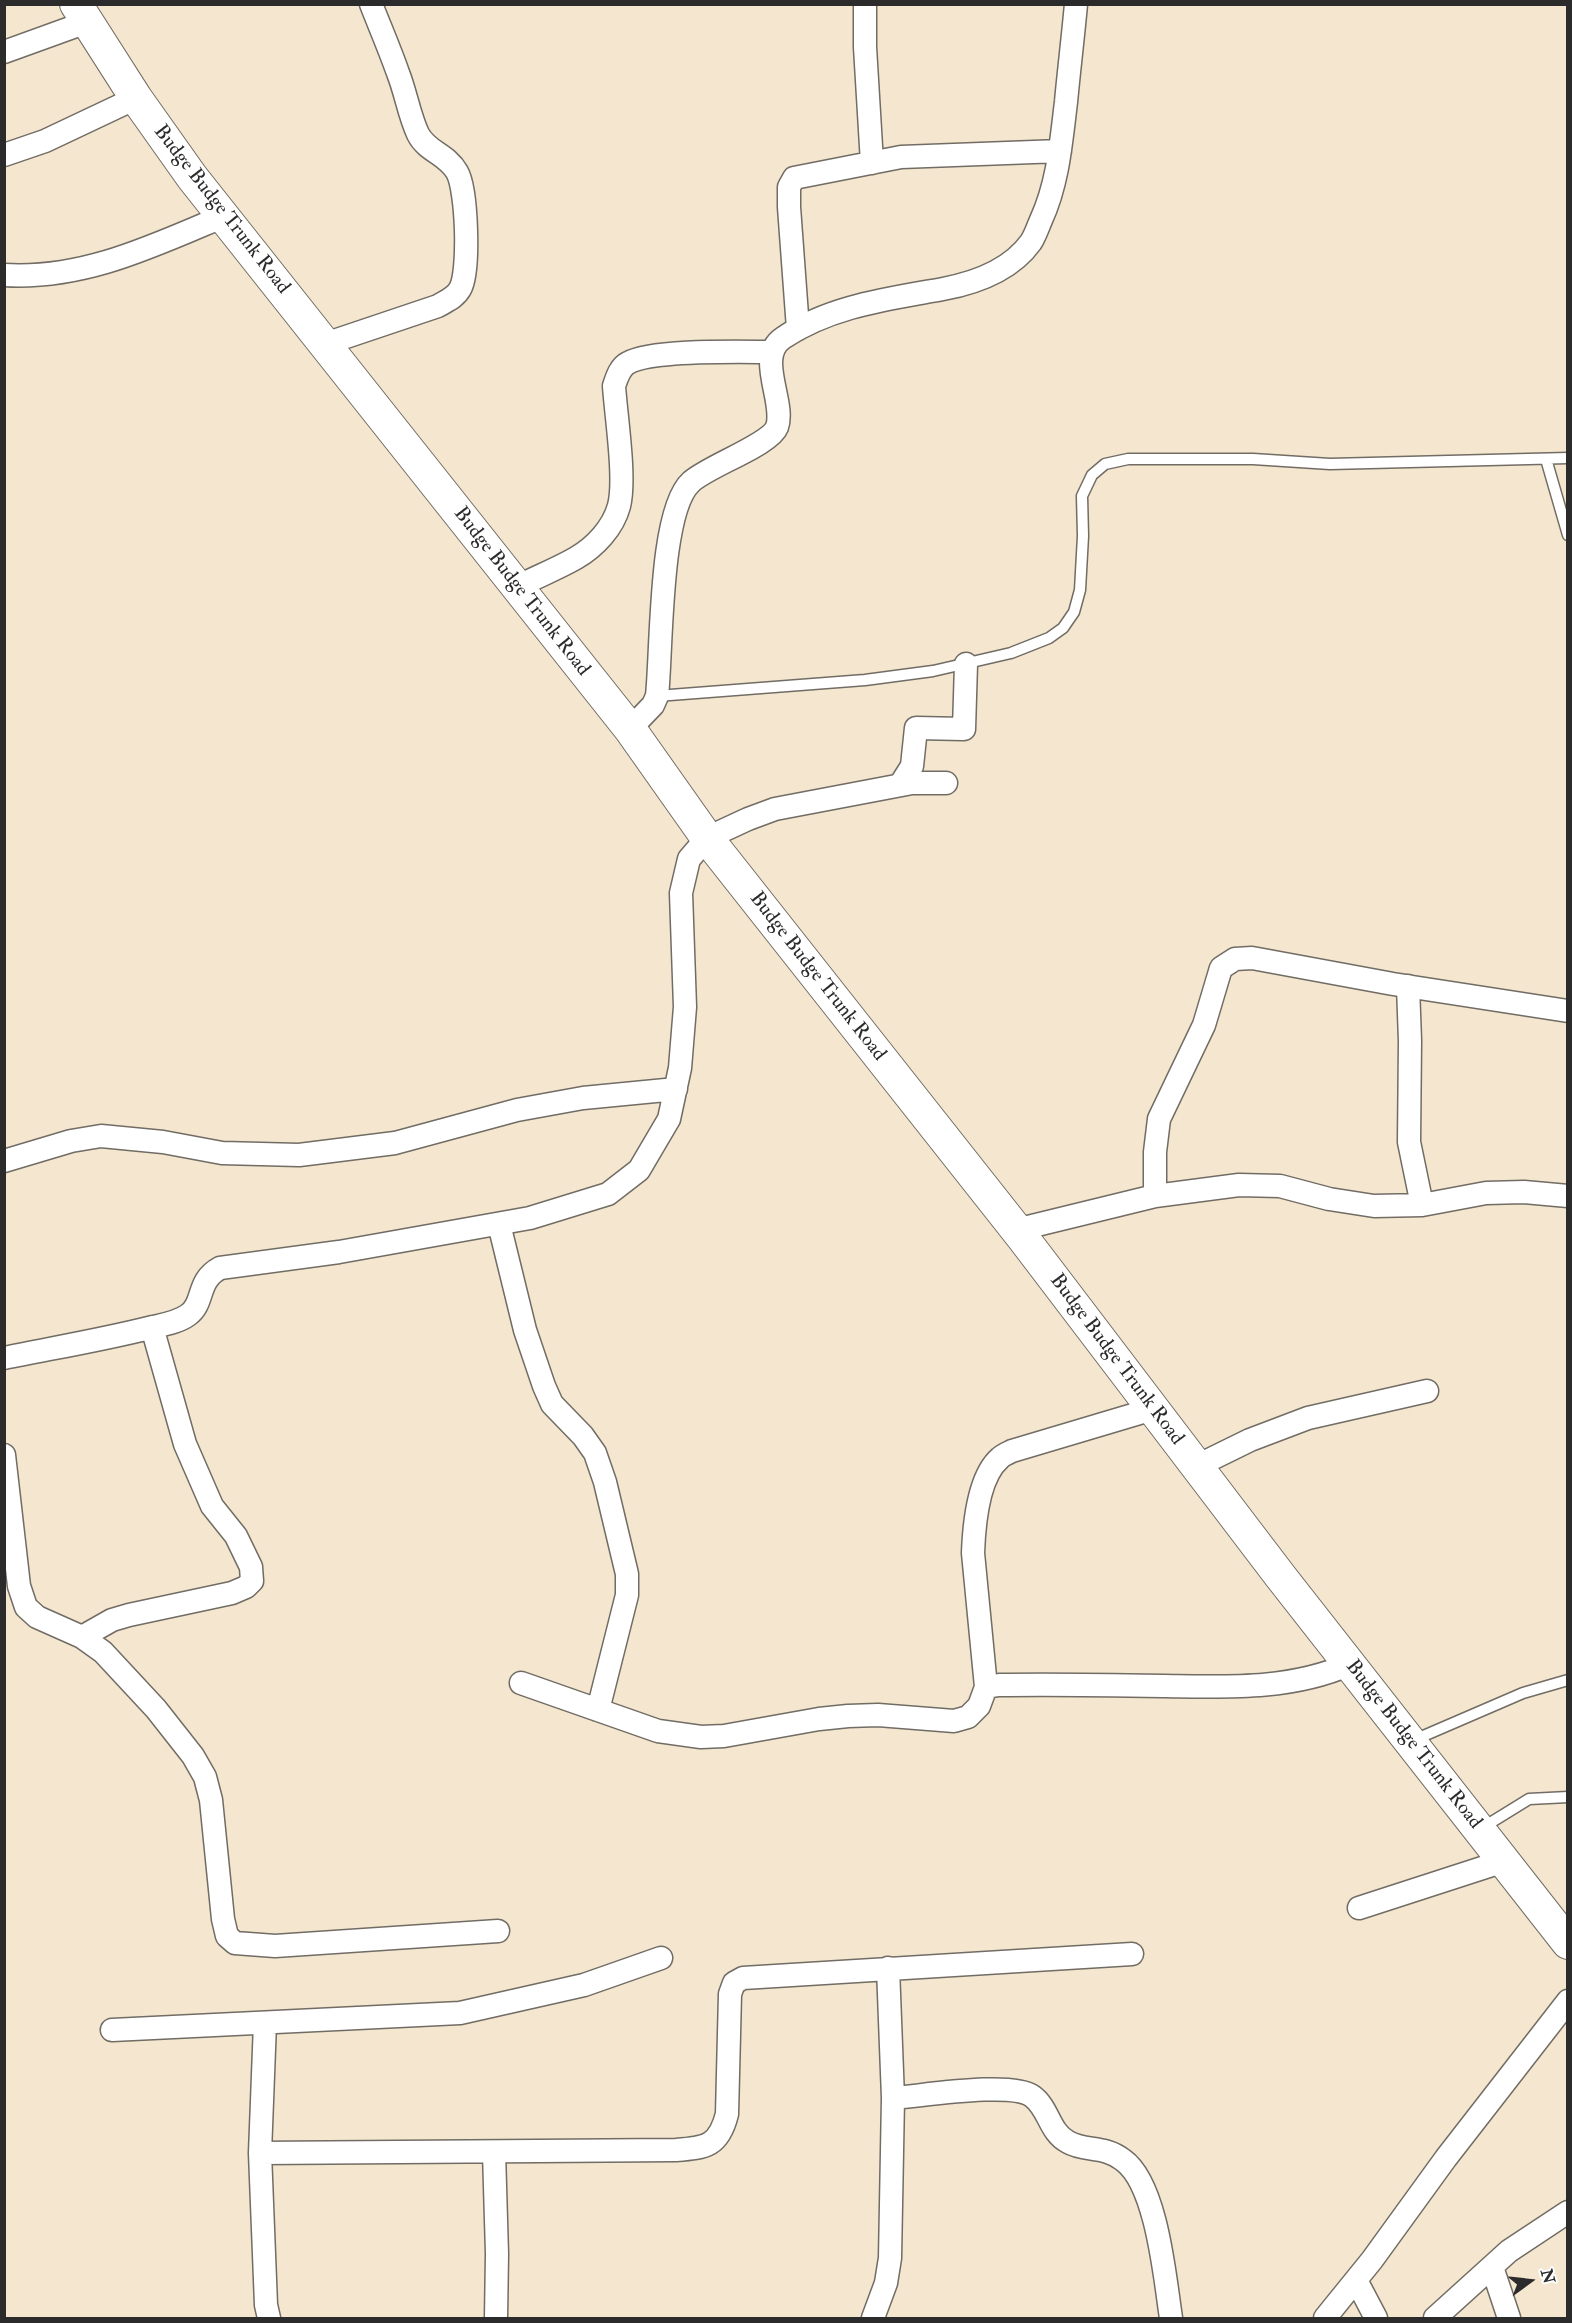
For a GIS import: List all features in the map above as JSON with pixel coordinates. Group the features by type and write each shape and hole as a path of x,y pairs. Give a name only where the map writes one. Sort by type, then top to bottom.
{"main road":[{"name":"Budge Budge Trunk Road","path":"82,13 136,98 192,177 630,729 707,838 1016,1230 1568,1943"}],"street":[{"path":"325,344 438,306 453,297 461,288 466,272 467,252 459,174 445,156 429,148 420,137 371,4"},
{"path":"865,4 865,47 872,163"},
{"path":"630,729 647,713 657,696 666,549 676,507 689,483 767,439 777,428 772,352 780,340 809,323 848,309 889,298 945,289 983,279 1009,264 1031,242 1050,201 1060,152 1076,4"},
{"path":"4,52 82,13"},
{"path":"4,155 45,141 136,98"},
{"path":"798,329 789,186 794,178 804,174 926,155 1060,152"},
{"path":"4,275 68,273 122,258 224,216"},
{"path":"517,587 576,558 597,542 611,524 619,505 621,480 614,386 619,371 628,363 651,356 772,352"},
{"path":"900,785 912,766 916,728 964,729 966,664"},
{"path":"4,1358 180,1320 190,1314 196,1305 209,1274 220,1268 339,1252 499,1224 530,1218 608,1194 639,1170 669,1119 680,1068 685,1007 681,893 689,859 707,838 775,809 900,785 946,783"},
{"path":"1155,1196 1155,1152 1159,1119 1204,1025 1221,968 1235,959 1252,958 1408,986 1568,1011"},
{"path":"1408,986 1409,1142 1422,1205"},
{"path":"4,1161 71,1141 102,1136 163,1142 222,1153 299,1155 395,1143 516,1110 583,1098 676,1089"},
{"path":"1016,1230 1155,1196 1239,1185 1280,1186 1329,1199 1374,1206 1422,1205 1486,1193 1524,1192 1568,1196"},
{"path":"499,1224 525,1330 544,1386 552,1404 583,1436 595,1453 605,1482 627,1574 627,1595 598,1710"},
{"path":"82,1637 112,1620 232,1593 246,1587 252,1581 251,1567 244,1547 212,1506 185,1444 152,1327"},
{"path":"1197,1466 1250,1440 1308,1418 1427,1391"},
{"path":"521,1683 658,1731 701,1737 724,1736 848,1716 878,1715 954,1720 968,1717 979,1706 986,1687 973,1553 974,1531 988,1474 999,1458 1012,1451 1153,1409"},
{"path":"4,1455 19,1586 26,1607 37,1617 82,1637 103,1652 156,1709 193,1756 205,1777 213,1818 226,1936 235,1943 285,1946 498,1931"},
{"path":"986,1687 1038,1684 1246,1687 1328,1674 1350,1664"},
{"path":"1359,1908 1504,1862"},
{"path":"260,2153 701,2148 714,2141 723,2129 727,2114 730,1994 734,1983 743,1978 1132,1954"},
{"path":"112,2030 460,2013 584,1985 661,1958"},
{"path":"873,2319 886,2283 890,2258 893,2098 888,1968"},
{"path":"1325,2319 1568,2001"},
{"path":"265,2023 260,2153 266,2305 269,2319"},
{"path":"893,2098 1004,2088 1023,2090 1034,2097 1044,2110 1054,2132 1069,2143 1108,2150 1126,2161 1144,2189 1157,2227 1171,2319"},
{"path":"494,2152 496,2319"},
{"path":"1435,2319 1509,2251 1568,2212"},
{"path":"1492,2267 1509,2319"},
{"path":"1356,2280 1376,2319"}],"lane":[{"path":"657,696 865,680 933,671 1011,653 1049,638 1063,628 1074,612 1080,590 1083,536 1082,496 1092,475 1105,464 1128,459 1242,458 1330,464 1568,458"},
{"path":"1546,459 1568,535"},
{"path":"1412,1742 1523,1693 1568,1680"},
{"path":"1479,1830 1529,1799 1568,1797"}]}
